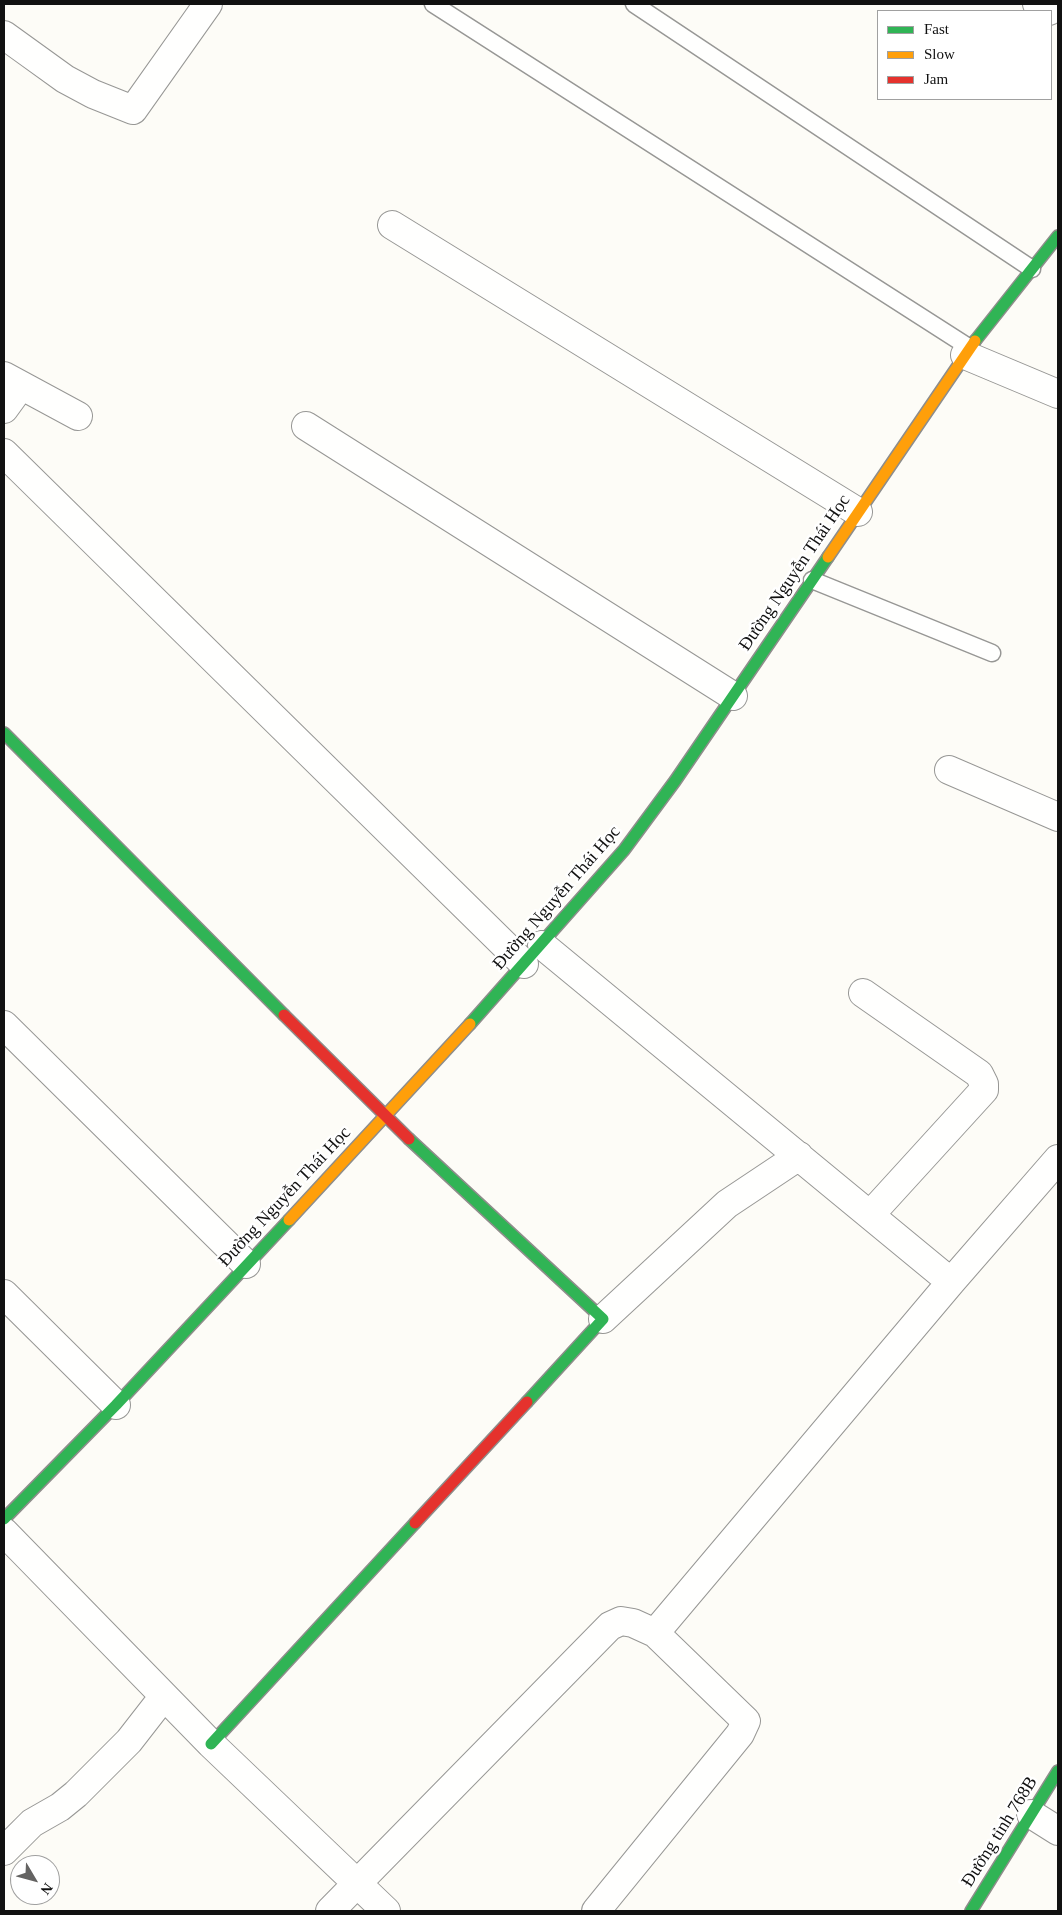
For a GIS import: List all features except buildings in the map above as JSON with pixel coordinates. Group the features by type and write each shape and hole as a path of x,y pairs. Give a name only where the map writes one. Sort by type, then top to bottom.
{"street":[{"path":"4,35 64,78 93,94 133,110 208,4"},
{"path":"392,225 858,512"},
{"name":"Đường Nguyễn Thái Học","path":"4,1519 116,1405 385,1117 542,945 624,850 675,781 967,351 1058,236"},
{"path":"967,351 1058,394"},
{"path":"4,409 12,381 78,416"},
{"path":"306,426 733,696"},
{"path":"4,454 524,964"},
{"path":"4,733 385,1117 603,1319"},
{"path":"949,770 1058,816"},
{"path":"542,945 951,1282"},
{"path":"864,993 979,1074 984,1084 984,1090 870,1215"},
{"path":"4,1025 246,1264"},
{"path":"210,1744 603,1319 727,1204 799,1156"},
{"path":"655,1633 951,1282 1058,1159"},
{"path":"4,1294 116,1405"},
{"path":"4,1532 210,1744 386,1911"},
{"path":"330,1911 610,1626 621,1621 633,1623 655,1633 746,1721 740,1734 596,1911"},
{"path":"4,1851 32,1824 60,1807 76,1794 129,1741 164,1696"},
{"name":"Đường tỉnh 768B","path":"970,1911 1058,1771"},
{"path":"1031,1814 1058,1831"}],"lane":[{"path":"433,4 967,351"},
{"path":"634,4 1032,268"},
{"path":"812,580 992,653"}],"traffic: fast":[{"path":"975,341 1058,236"},
{"path":"470,1024 624,850 675,781 828,557"},
{"path":"4,733 284,1015"},
{"path":"409,1139 603,1319 527,1402"},
{"path":"4,1519 116,1405 289,1220"},
{"path":"211,1744 415,1523"},
{"path":"971,1911 1058,1771"}],"traffic: slow":[{"path":"828,557 975,341"},
{"path":"289,1220 470,1024"}],"traffic: jam":[{"path":"284,1015 409,1139"},
{"path":"415,1523 527,1402"}]}
